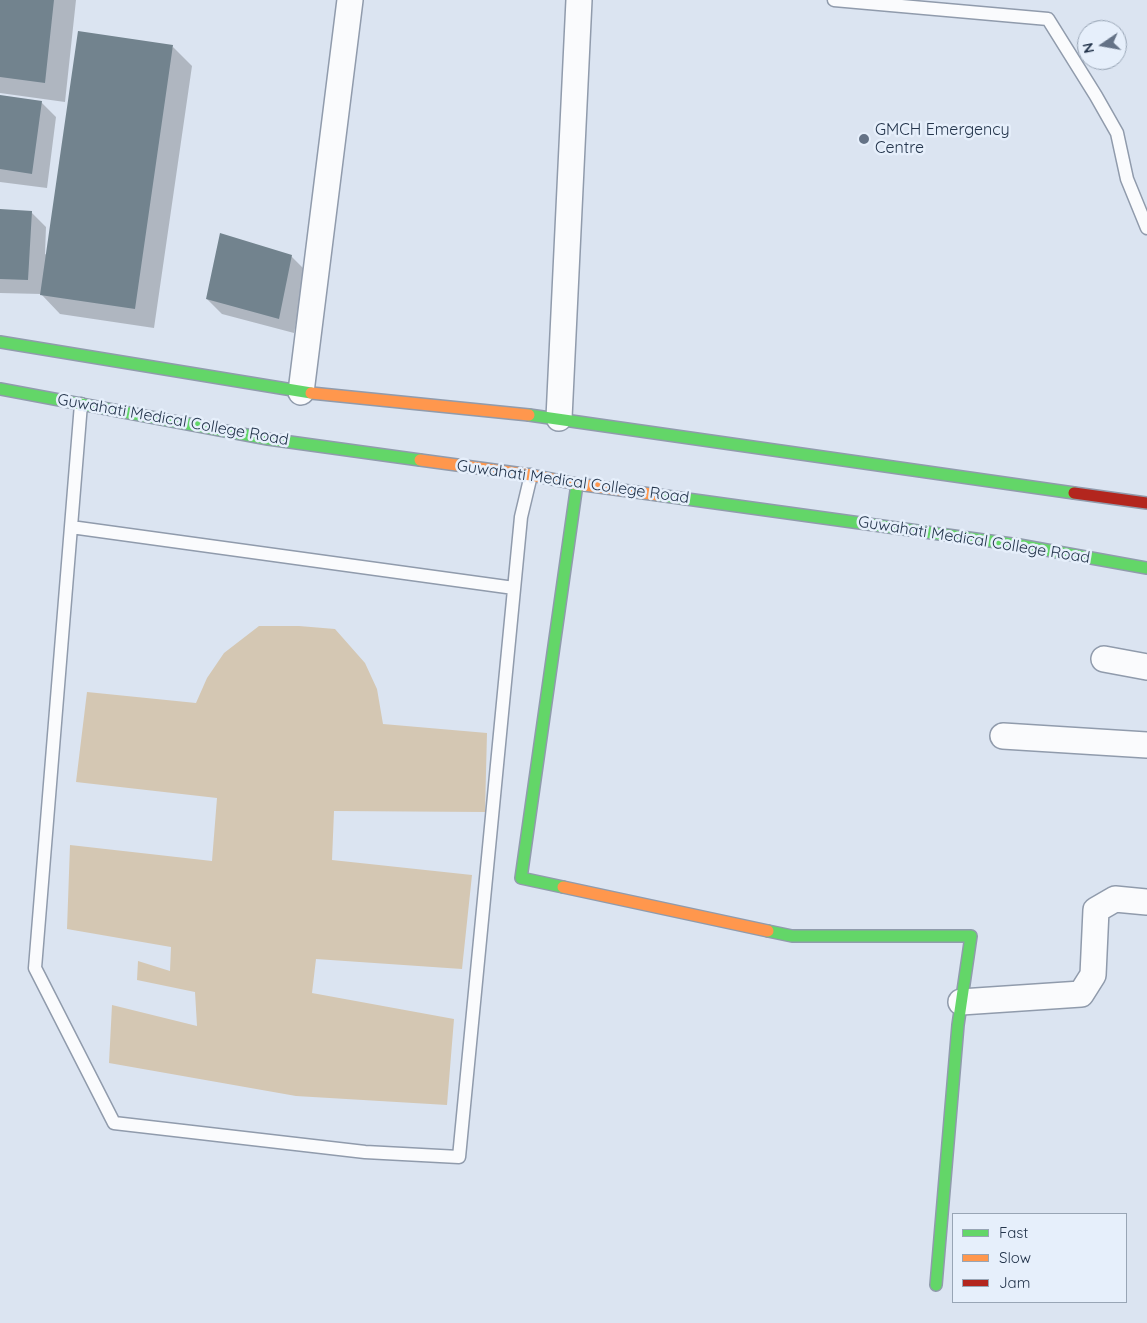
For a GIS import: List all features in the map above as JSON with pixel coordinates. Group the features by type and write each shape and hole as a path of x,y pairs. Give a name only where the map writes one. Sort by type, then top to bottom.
{"main road":[{"path":"0,342 301,392 560,418 1147,503"},
{"name":"Guwahati Medical College Road","path":"0,388 268,439 1019,545 1147,568"},
{"path":"577,484 522,878 792,936 972,936 958,1025 936,1286"}],"street":[{"path":"301,392 350,0"},
{"path":"560,418 579,0"},
{"path":"1104,659 1147,667"},
{"path":"1003,736 1147,745"},
{"path":"961,1002 1081,994 1093,975 1096,910 1116,899 1147,902"}],"lane":[{"path":"834,0 1048,19 1117,133 1127,179 1147,228"},
{"path":"81,404 35,968 114,1123 365,1152 459,1157 521,517 531,475"},
{"path":"70,527 514,588"}],"shaded area":[{"path":"259,626 299,626 335,629 365,663 377,689 383,724 487,733 485,812 334,811 332,860 472,875 462,969 316,959 312,993 454,1019 447,1105 296,1096 109,1063 112,1005 197,1026 195,992 137,980 138,961 170,971 171,947 67,929 70,845 212,861 217,798 76,782 87,692 196,703 207,678 224,653"}],"building":[{"path":"0,0 54,0 45,83 0,77"},
{"path":"78,31 173,45 135,309 40,295"},
{"path":"0,95 42,101 32,174 0,169"},
{"path":"0,209 32,211 28,280 0,279"},
{"path":"220,233 292,255 279,319 206,299"}],"traffic: fast":[{"path":"0,342 311,393"},
{"path":"0,389 268,439 420,460"},
{"path":"529,415 1074,493"},
{"path":"563,887 521,878 577,484"},
{"path":"658,495 1019,545 1147,568"},
{"path":"768,931 792,936 971,936 958,1025 936,1285"}],"traffic: slow":[{"path":"311,393 529,415"},
{"path":"420,460 658,495"},
{"path":"563,887 768,931"}],"traffic: jam":[{"path":"1074,493 1147,503"}],"place":[{"name":"GMCH Emergency Centre","path":"864,139"}]}
